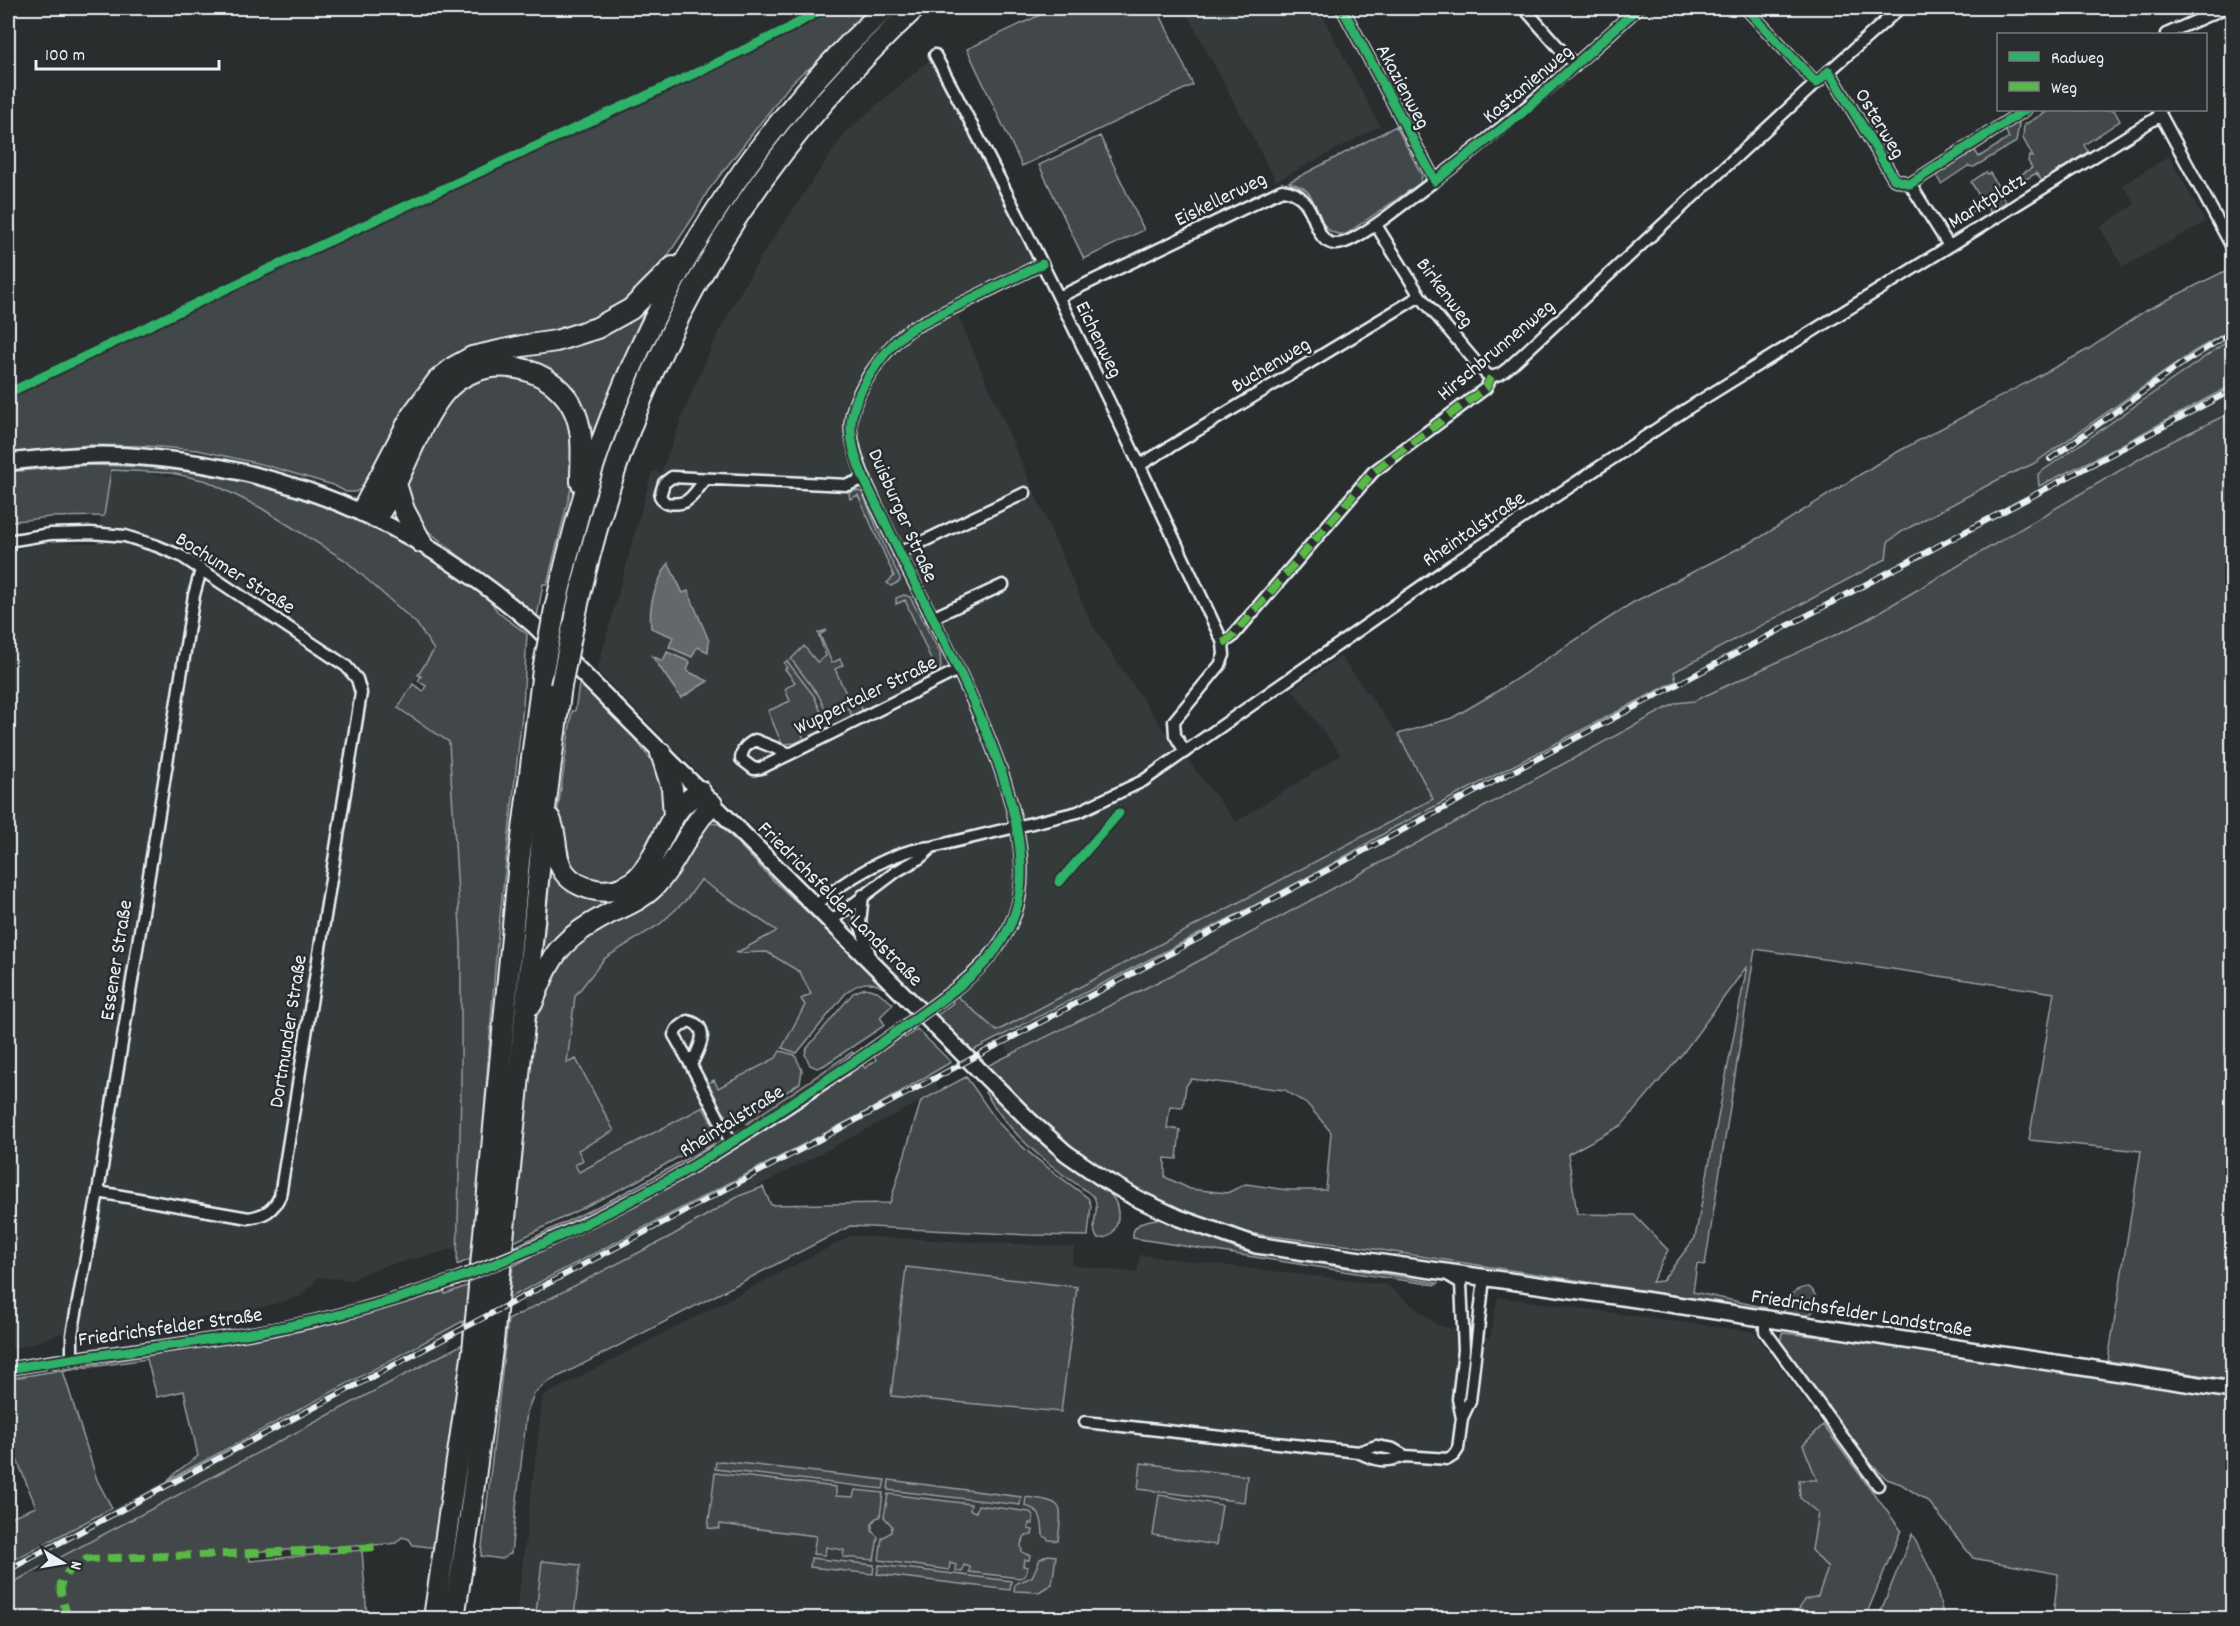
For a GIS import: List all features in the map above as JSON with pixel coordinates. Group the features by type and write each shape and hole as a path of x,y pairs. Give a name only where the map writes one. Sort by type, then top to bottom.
{"highway":[{"path":"434,1618 473,1351 518,874 543,670 555,609 582,503 622,390 687,256 740,174 784,117 833,60 886,8"},
{"path":"454,1618 493,1342 545,808 561,686 598,520 620,452 647,382 699,279 735,218 788,144 853,69 915,8"},
{"path":"369,515 412,415 438,380 454,367 472,357 556,341 614,321 631,309 652,290 668,270 687,256"},
{"path":"369,515 396,484 444,393 469,374 483,368 514,366 541,375 564,395 572,406 579,422 581,438 582,503"},
{"path":"396,484 404,510 421,542"},
{"path":"661,753 672,788 674,816"},
{"path":"545,808 553,825 556,852 564,872 571,880 582,886 602,891 624,887 633,882 650,862 680,807 706,797"},
{"path":"524,1023 546,968 555,952 585,926 638,899 653,887 668,868 693,826 706,797"}],"main road":[{"name":"Friedrichsfelder Landstraße","path":"8,462 103,455 212,465 313,492 369,515 421,542 481,581 534,625 1030,1121 1066,1153 1105,1180 1136,1198 1179,1218 1256,1245 2232,1390"}],"street":[{"name":"Akazienweg","path":"1342,8 1435,181"},
{"path":"1524,8 1575,66"},
{"name":"Kastanienweg","path":"1376,225 1522,112 1638,8"},
{"path":"1746,8 1816,83"},
{"name":"Hirschbrunnenweg","path":"1223,643 1232,638 1373,472 1486,388 1491,377 1508,368 1900,8"},
{"path":"2168,33 2225,8"},
{"name":"Eichenweg","path":"935,55 991,160 1059,297 1223,643"},
{"name":"Osterweg","path":"1828,72 1894,179 1910,184"},
{"path":"1910,184 2023,111"},
{"name":"Marktplatz","path":"1910,184 1949,246 2159,112 2232,247"},
{"name":"Eiskellerweg","path":"1059,297 1282,190 1298,193 1304,199 1320,233 1333,244 1344,243 1376,225"},
{"name":"Birkenweg","path":"1376,225 1420,296 1485,373 1491,377"},
{"name":"Rheintalstraße","path":"815,906 834,889 882,863 916,849 1078,812 1143,782 1452,565 1669,420 1949,246"},
{"name":"Duisburger Straße","path":"1016,828 1011,801 984,726 899,554 855,453 851,430 853,409 861,391 898,338 914,327 1042,264"},
{"name":"Buchenweg","path":"1140,465 1420,296"},
{"path":"705,480 848,485 865,478"},
{"name":"Duisburger Straße","path":"899,554 1025,493"},
{"name":"Bochumer Straße","path":"8,541 50,534 91,533 125,536 181,556 346,666 357,679"},
{"name":"Essener Straße","path":"72,1358 72,1335 98,1192 194,595 201,570"},
{"path":"932,618 1003,585"},
{"path":"1185,753 1175,735 1174,721 1220,665 1224,655 1223,643"},
{"name":"Wuppertaler Straße","path":"790,754 958,670"},
{"name":"Dortmunder Straße","path":"98,1192 249,1218 262,1216 274,1208 280,1196 361,693 357,679"},
{"name":"Rheintalstraße","path":"337,1315 454,1280 523,1252 609,1212 668,1181 731,1142 859,1059 908,1024 971,978 1004,937 1014,915 1023,872 1016,828"},
{"path":"831,921 932,847"},
{"path":"863,896 860,923 872,964"},
{"name":"Rheintalstraße","path":"691,1065 731,1142"},
{"path":"1443,1273 1461,1283 1464,1350 1458,1399 1462,1418"},
{"path":"1085,1422 1358,1452 1377,1460 1391,1461 1405,1456 1441,1460 1454,1455 1458,1449 1462,1418 1470,1401 1484,1278"},
{"name":"Friedrichsfelder Straße","path":"8,1369 269,1330 337,1315"},
{"path":"1765,1319 1765,1330 1878,1485"}],"shaded area":[{"path":"830,8 876,8 822,60 802,73 789,86 708,191 694,216 645,287 609,315 557,336 506,342 363,488 355,492 346,492 333,485 265,465 198,450 88,445 8,453 8,396 789,32"},
{"path":"898,8 903,8 691,275 649,359 615,442 588,528 566,618 563,614 592,495 645,359 678,294 714,232 755,172 799,115 847,60"},
{"path":"1055,8 1157,8 1193,85 1022,166 967,49"},
{"path":"1184,8 1318,8 1380,126 1276,181"},
{"path":"935,55 1040,272 958,316 1092,625 1158,722 1236,822 1341,755 1292,689 1340,656 1398,734 1434,799 997,1031 916,997 803,877 597,671 652,471 661,473 690,397 719,331 760,258 846,132"},
{"path":"2048,111 2115,111 2120,121 2084,145 2088,152 2042,181 2036,173 2001,194 2006,202 1990,212 1985,204 1961,219 1958,213 1981,199 1971,182 1986,172 1990,173 1999,188 2032,168 2028,161 2029,156 2033,157 2023,138 2024,125"},
{"path":"2017,122 2019,124 2016,142 1974,167 1968,166 1941,184 1936,175 1974,149 1979,157 2009,138 2005,129"},
{"path":"1396,126 1422,176 1420,183 1346,234 1330,231 1321,220 1307,191 1289,182"},
{"path":"1100,136 1144,230 1084,259 1039,165"},
{"path":"2169,156 2205,222 2123,267 2100,227 2135,204 2123,185"},
{"path":"2232,260 2232,329 2193,352 2033,464 2001,478 1903,531 1888,542 1886,559 1674,672 1676,681 1395,827 1255,905 970,1052 935,1017 953,1003 952,999 957,996 997,1031 1433,799 1398,734 1452,718 1493,694 1632,603 1761,537 1888,457 2087,350 2145,311 2229,269 2226,264"},
{"path":"648,303 588,443 585,424 572,395 559,381 544,371 509,362 474,367 457,376 434,399 418,424 386,493 380,501 375,501 422,409 435,390 456,372 479,361 565,344 599,334 616,326"},
{"path":"2232,329 2232,338 2038,473 2039,486 2106,453 2232,385 2232,412 2158,448 1861,623 1694,701 1676,703 1182,970 1010,1053 999,1037 1255,905 1395,827 1676,681 1673,672 1886,559 1888,542 1903,531 2001,478 2033,464 2193,352"},
{"path":"2232,338 2232,385 2106,453 2039,486 2038,474"},
{"path":"485,373 531,377 568,410 576,469 547,584 543,584 537,617 535,615 534,617 421,525 406,504 406,472 447,398"},
{"path":"2232,412 2232,1380 2108,1361 2141,1151 2029,1140 2054,993 1755,949 1705,1265 1697,1264 1693,1292 1767,1308 1763,1309 1361,1247 1243,1232 1192,1216 1139,1192 1078,1154 1046,1128 985,1067 1182,970 1676,703 1694,701 1861,623 2158,448","holes":["1747,966 1695,1238 1662,1281 1652,1282 1668,1250 1634,1215 1577,1214 1568,1154 1622,1125 1683,1053","1191,1079 1285,1090 1309,1106 1331,1132 1326,1190 1287,1190 1246,1184 1227,1193 1190,1189 1165,1177 1165,1158 1177,1159 1180,1130 1167,1128 1170,1106 1183,1107 1186,1086"]},
{"path":"89,465 154,468 208,475 272,490 334,511 394,539 463,578 487,596 498,612 527,634 523,706 497,943 473,1258 457,1265 461,1089 461,944 449,742 398,708 413,684 423,691 426,686 418,681 421,676 418,675 434,650 417,624 345,560 261,508 207,481 171,473 111,470 104,516 50,517 8,522 8,472"},
{"path":"110,469 208,481 261,508 345,560 417,625 434,650 398,708 449,742 461,944 461,1089 457,1248 385,1266 362,1274 353,1280 319,1277 299,1297 267,1306 105,1335 86,1332 60,1333 36,1343 8,1350 8,551 48,542 96,543"},
{"path":"852,491 859,491 863,494 900,578 900,581 891,586 887,583 894,576 858,495 850,499 849,494"},
{"path":"668,563 683,593 688,591 709,641 708,652 697,647 692,657 669,647 673,637 651,628 654,594"},
{"path":"904,595 910,597 940,653 941,667 935,676 929,677 925,668 933,664 905,600 896,604 896,598"},
{"path":"827,630 820,635 832,663 840,659 843,665 835,669 851,705 859,701 862,709 861,712 852,716 848,708 829,718 819,696 791,659 804,646 817,662 826,656 818,633"},
{"path":"667,652 690,662 687,671 708,681 681,698 652,656 663,661"},
{"path":"787,661 814,696 824,719 801,731 804,739 795,743 782,744 768,711 790,701 785,689 795,682 785,669 787,668 784,663"},
{"path":"580,678 628,729 664,778 667,813 630,877 600,885 572,872 558,836 558,809 572,711 575,711"},
{"path":"708,823 719,824 773,880 885,985 883,988 864,983 855,987 846,993 797,1053 782,1048 805,1005 801,999 811,994 800,972 767,952 736,953 777,931 701,880 686,900 660,924 605,958 575,996 567,1063 576,1059 614,1131 578,1150 583,1160 575,1165 579,1172 703,1107 714,1127 715,1136 633,1183 512,1243 533,1032 548,976 590,929"},
{"path":"675,825 683,830 657,876 542,960 552,856 610,895"},
{"path":"701,880 778,931 738,953 767,952 800,972 811,994 776,1058 718,1088 714,1100 703,1107 579,1172 575,1164 577,1150 576,1059 567,1064 575,996 605,958 660,924 686,900"},
{"path":"865,988 877,991 893,1004 880,1017 885,1025 823,1066 817,1068 810,1065 805,1054 807,1048 853,993"},
{"path":"917,1029 951,1062 871,1109 509,1298 513,1266 677,1182 799,1108 861,1064 865,1068 876,1060 874,1056 903,1035 905,1038"},
{"path":"780,1051 795,1055 802,1070 800,1083 737,1124 723,1111 706,1084 714,1080 718,1088 776,1058"},
{"path":"852,1052 854,1054 757,1120 746,1124"},
{"path":"930,1074 940,1091 739,1196 673,1235 524,1311 524,1290 871,1109"},
{"path":"966,1077 1009,1134 1088,1198 1091,1205 1088,1236 850,1226 546,1383 534,1394 527,1411 511,1553 502,1559 481,1556 508,1320 673,1235 739,1196 763,1187 771,1205 890,1203 921,1101"},
{"path":"988,1089 1112,1197 1118,1212 1114,1231 1104,1238 1097,1238 1094,1228 1096,1202 1094,1197 1026,1144 992,1103 985,1092"},
{"path":"715,1143 679,1167 581,1220 512,1248 615,1198"},
{"path":"1157,1219 1169,1221 1241,1251 1438,1283 1436,1285 1394,1279 1133,1238 1134,1230 1140,1224"},
{"path":"851,1236 1074,1247 1071,1265 1137,1273 1140,1255 1387,1285 1437,1325 1490,1338 1498,1297 1754,1332 1901,1530 1865,1618 516,1618 543,1396"},
{"path":"906,1267 1077,1287 1061,1412 891,1396"},
{"path":"472,1284 438,1548 413,1545 409,1539 402,1537 396,1543 389,1544 248,1552 250,1561 362,1550 367,1618 8,1618 8,1585 463,1344 463,1321 167,1481 198,1456 184,1391 157,1397 147,1359 63,1371 97,1480 112,1508 8,1563 8,1518 36,1507 8,1437 8,1379 315,1327 444,1291 445,1294"},
{"path":"1809,1287 1816,1298 1816,1306 1811,1313 1798,1315 1783,1312 1794,1292"},
{"path":"454,1327 447,1352 8,1585 8,1563 211,1458"},
{"path":"1782,1333 1843,1339 2232,1396 2232,1618 2053,1618 2058,1574 1973,1558 1929,1502 1901,1484 1887,1479 1856,1450 1779,1346"},
{"path":"1823,1425 1901,1530 1865,1618 1795,1618 1804,1600 1818,1596 1828,1568 1812,1550 1818,1513 1800,1498 1799,1480 1817,1480 1803,1445"},
{"path":"716,1462 885,1480 883,1489 715,1469"},
{"path":"1141,1463 1247,1476 1244,1502 1138,1489"},
{"path":"715,1473 836,1487 836,1496 853,1497 855,1490 883,1493 880,1517 876,1518 872,1524 872,1531 878,1537 874,1560 843,1557 844,1550 826,1547 825,1555 813,1554 816,1536 720,1524 719,1529 708,1528"},
{"path":"889,1480 1021,1497 1020,1505 888,1490"},
{"path":"888,1494 971,1504 970,1510 976,1512 978,1505 1030,1512 1033,1515 1033,1524 1029,1523 1028,1529 1033,1530 1032,1535 1025,1536 1021,1544 1022,1552 1030,1556 1029,1560 1024,1560 1023,1566 1028,1567 1025,1576 1020,1578 969,1572 970,1567 964,1565 962,1572 956,1571 956,1565 950,1563 949,1570 879,1560 882,1538 891,1532 892,1526 884,1517"},
{"path":"1159,1495 1222,1505 1216,1545 1153,1535"},
{"path":"1026,1497 1055,1503 1058,1507 1060,1519 1058,1541 1049,1540 1043,1535 1040,1516 1035,1510 1025,1506"},
{"path":"1912,1534 1933,1575 1944,1618 1878,1618"},
{"path":"1048,1555 1056,1556 1052,1584 1039,1592 1014,1591 1015,1584 1032,1577 1040,1559"},
{"path":"811,1558 874,1565 873,1574 810,1567"},
{"path":"542,1561 580,1565 574,1617 536,1613"},
{"path":"879,1565 1011,1581 1010,1590 877,1574"}],"railway":[{"path":"2050,459 2180,365 2232,332"},
{"path":"8,1570 2232,390"}],"marked path":[{"path":"1223,643 1231,638 1373,472 1486,388 1491,377"},
{"path":"68,1618 61,1583 68,1572 87,1559 378,1547"}],"cycle path":[{"path":"8,393 251,277 702,70 789,28 824,8"},
{"path":"1342,8 1435,181 1522,113 1638,8"},
{"path":"1746,8 1816,83 1829,71 1894,179 1910,184 2023,111"},
{"path":"8,1369 253,1333 334,1316 377,1305 462,1277 545,1243 626,1203 711,1155 871,1050 943,999 986,962 998,947 1015,913 1021,871 1016,822 1001,769 979,715 859,466 852,442 852,417 856,402 871,372 903,335 914,327 1042,264"},
{"path":"1059,882 1119,813"}]}
